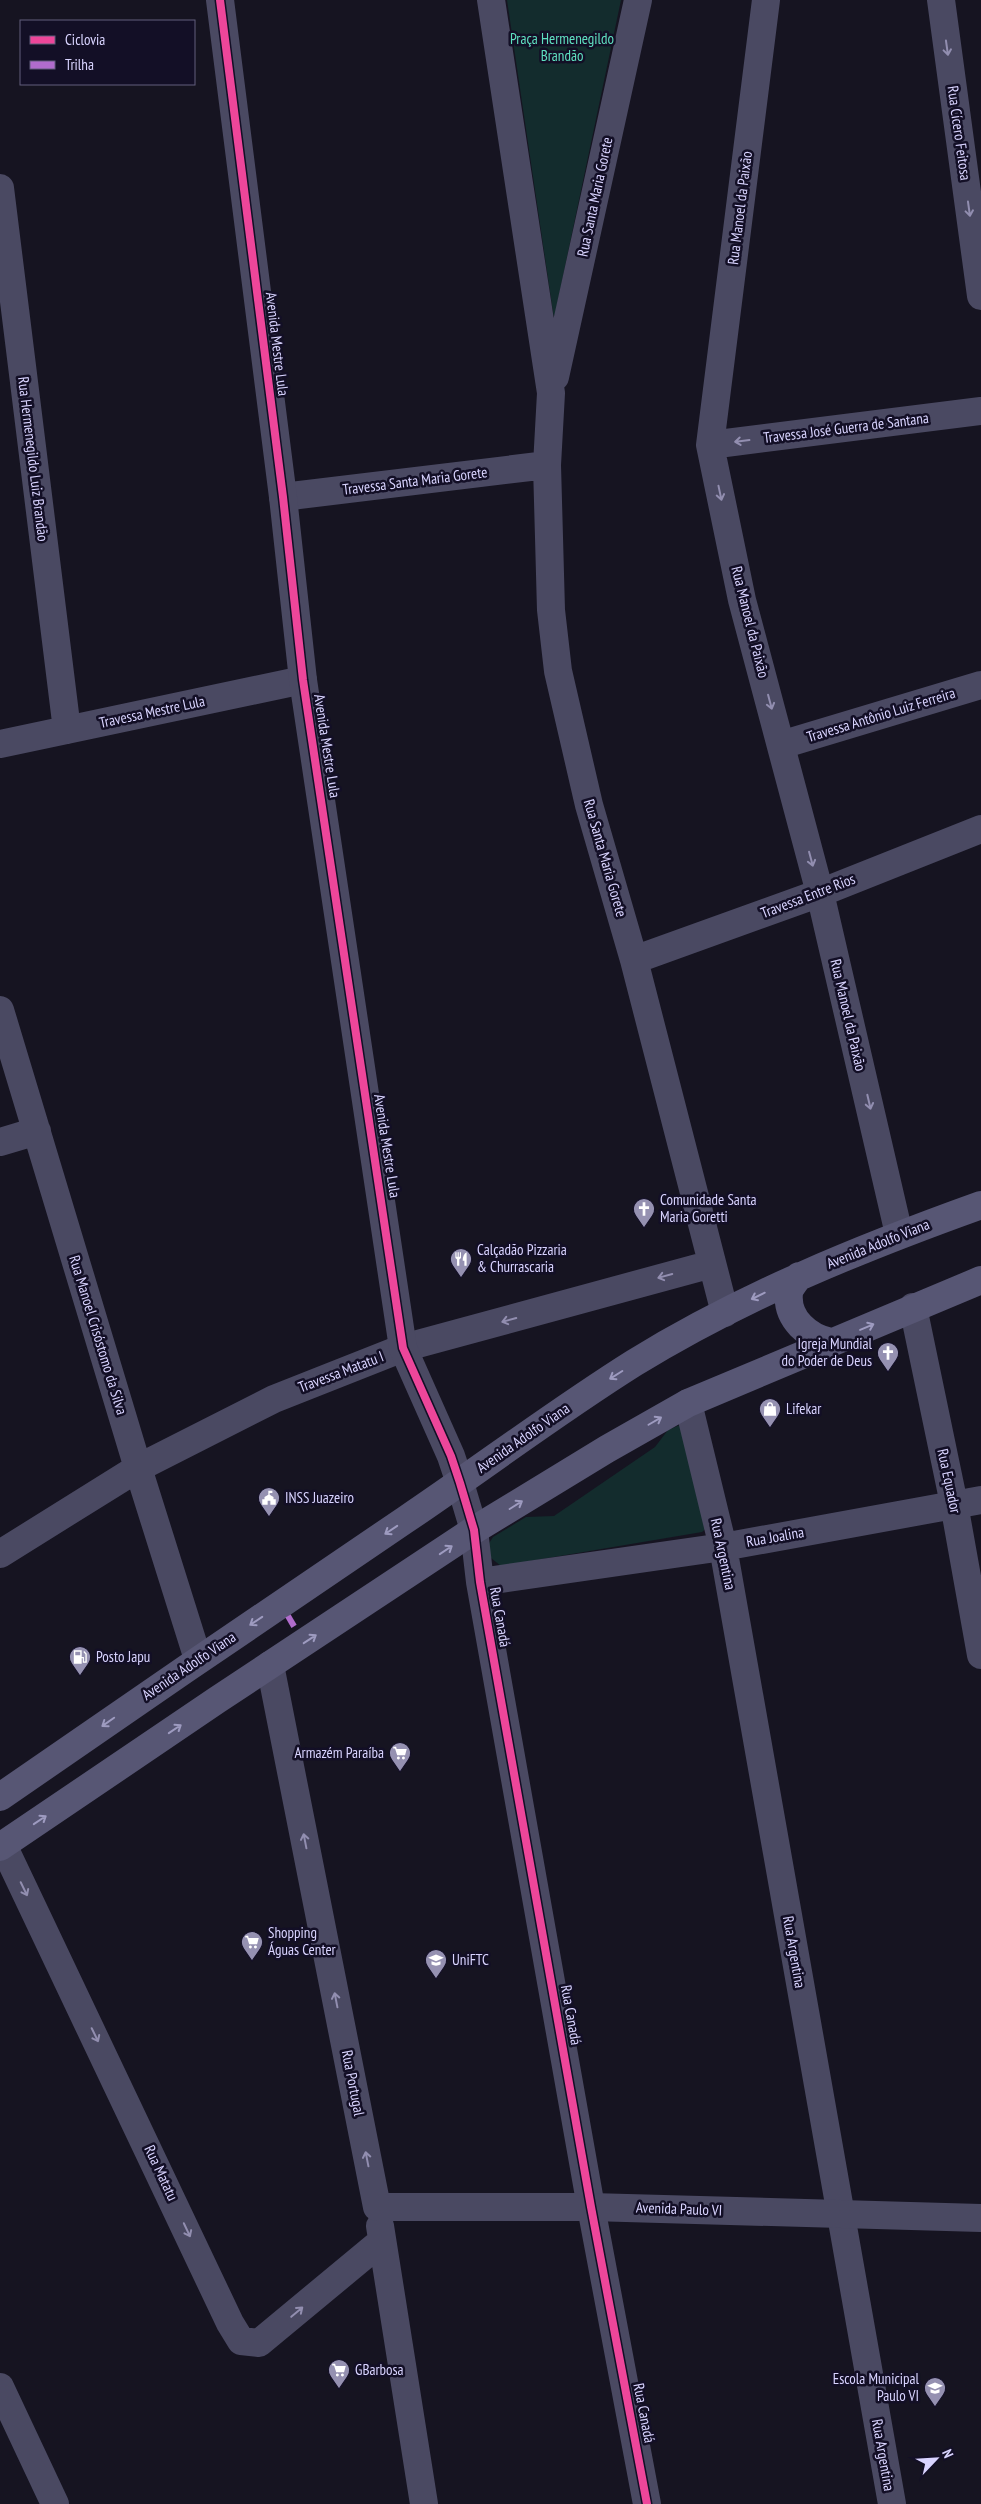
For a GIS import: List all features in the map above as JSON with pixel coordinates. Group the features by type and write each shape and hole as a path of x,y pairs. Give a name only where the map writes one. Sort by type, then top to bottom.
{"main road":[{"name":"Avenida Adolfo Viana","path":"0,1798 198,1659 460,1483 560,1411 637,1361 725,1313 799,1276 899,1234 981,1205"},
{"path":"799,1276 789,1291 789,1302 795,1318 806,1333 818,1340 831,1342"},
{"path":"2,1846 474,1530 607,1449 688,1403 912,1307 981,1280"}],"street":[{"name":"Avenida Mestre Lula","path":"220,0 283,497 303,680 404,1348 451,1456 460,1483"},
{"name":"Rua Santa Maria Gorete","path":"491,0 551,393"},
{"name":"Rua Santa Maria Gorete","path":"638,0 551,393 547,465 551,610 558,670 589,805 634,960 725,1313"},
{"name":"Rua Manoel da Paixão","path":"766,0 710,445 742,600 820,893 899,1234"},
{"name":"Rua Cícero Feitosa","path":"941,0 981,296"},
{"name":"Rua Hermenegildo Luiz Brandão","path":"0,188 67,730"},
{"name":"Travessa José Guerra de Santana","path":"710,445 981,411"},
{"name":"Travessa Santa Maria Gorete","path":"283,497 547,465"},
{"name":"Travessa Mestre Lula","path":"0,744 303,680"},
{"name":"Travessa Antônio Luiz Ferreira","path":"781,745 981,685"},
{"name":"Travessa Entre Rios","path":"634,960 820,893 981,829"},
{"name":"Rua Manoel Crisóstomo da Silva","path":"0,1010 138,1468 198,1659"},
{"path":"0,1142 37,1131"},
{"name":"Travessa Matatu I","path":"0,1554 138,1468 274,1398 404,1348 712,1264"},
{"name":"Rua Equador","path":"912,1307 954,1504 981,1655"},
{"name":"Rua Argentina","path":"688,1403 723,1547 892,2504"},
{"name":"Rua Canadá","path":"460,1483 474,1530 480,1582 591,2207 647,2504"},
{"name":"Rua Joalina","path":"480,1582 723,1547 981,1500"},
{"name":"Rua Portugal","path":"270,1665 377,2207 424,2504"},
{"name":"Rua Matatu","path":"2,1846 230,2323 241,2341 259,2343 382,2241"},
{"name":"Avenida Paulo VI","path":"377,2207 591,2207 981,2218"},
{"path":"0,2387 55,2504"}],"green space":[{"name":"Praça Hermenegildo Brandão","path":"507,0 621,0 554,319"},
{"path":"687,1422 709,1526 702,1532 501,1566 491,1558 488,1545 493,1537 526,1517 554,1516 655,1447 668,1430"}],"marked path":[{"path":"288,1616 295,1628"}],"cycle path":[{"path":"220,0 283,497 303,680 403,1348 451,1456 474,1530 480,1582 591,2207 647,2504"}],"place":[{"name":"Comunidade Santa Maria Goretti","path":"644,1228"},
{"name":"Calçadão Pizzaria & Churrascaria","path":"461,1278"},
{"name":"Igreja Mundial do Poder de Deus","path":"888,1372"},
{"name":"Lifekar","path":"770,1428"},
{"name":"INSS Juazeiro","path":"269,1517"},
{"name":"Posto Japu","path":"80,1676"},
{"name":"Armazém Paraíba","path":"400,1772"},
{"name":"Shopping Águas Center","path":"252,1961"},
{"name":"UniFTC","path":"436,1979"},
{"name":"GBarbosa","path":"339,2389"},
{"name":"Escola Municipal Paulo VI","path":"935,2407"}]}
